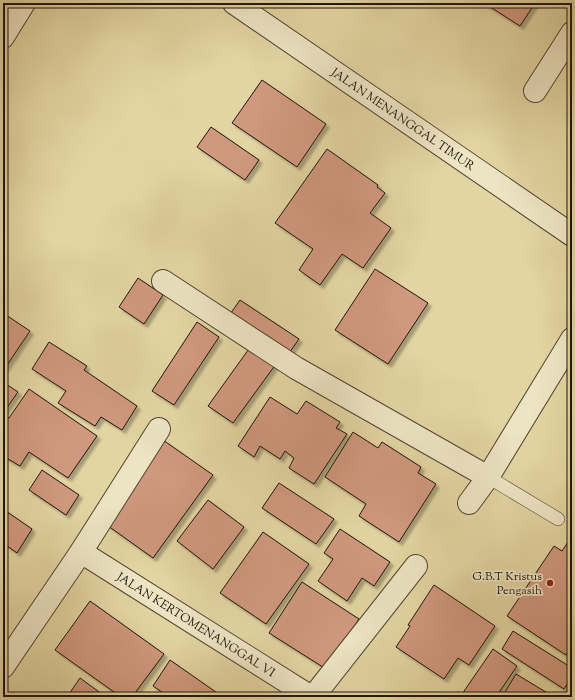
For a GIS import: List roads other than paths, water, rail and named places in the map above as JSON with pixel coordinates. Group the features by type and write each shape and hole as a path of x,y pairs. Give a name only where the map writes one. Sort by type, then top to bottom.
{"street":[{"path":"3,37 24,3"},
{"name":"JALAN MENANGGAL TIMUR","path":"234,3 572,235"},
{"path":"535,91 572,33"},
{"path":"163,281 296,368 488,477"},
{"path":"469,503 488,477 572,339"},
{"path":"3,667 81,552 159,429"},
{"name":"JALAN KERTOMENANGGAL VI","path":"81,552 312,697"},
{"path":"312,697 416,566"}],"lane":[{"path":"488,477 558,519"}],"place":[{"name":"G.B.T Kristus Pengasih","path":"550,583"}]}
